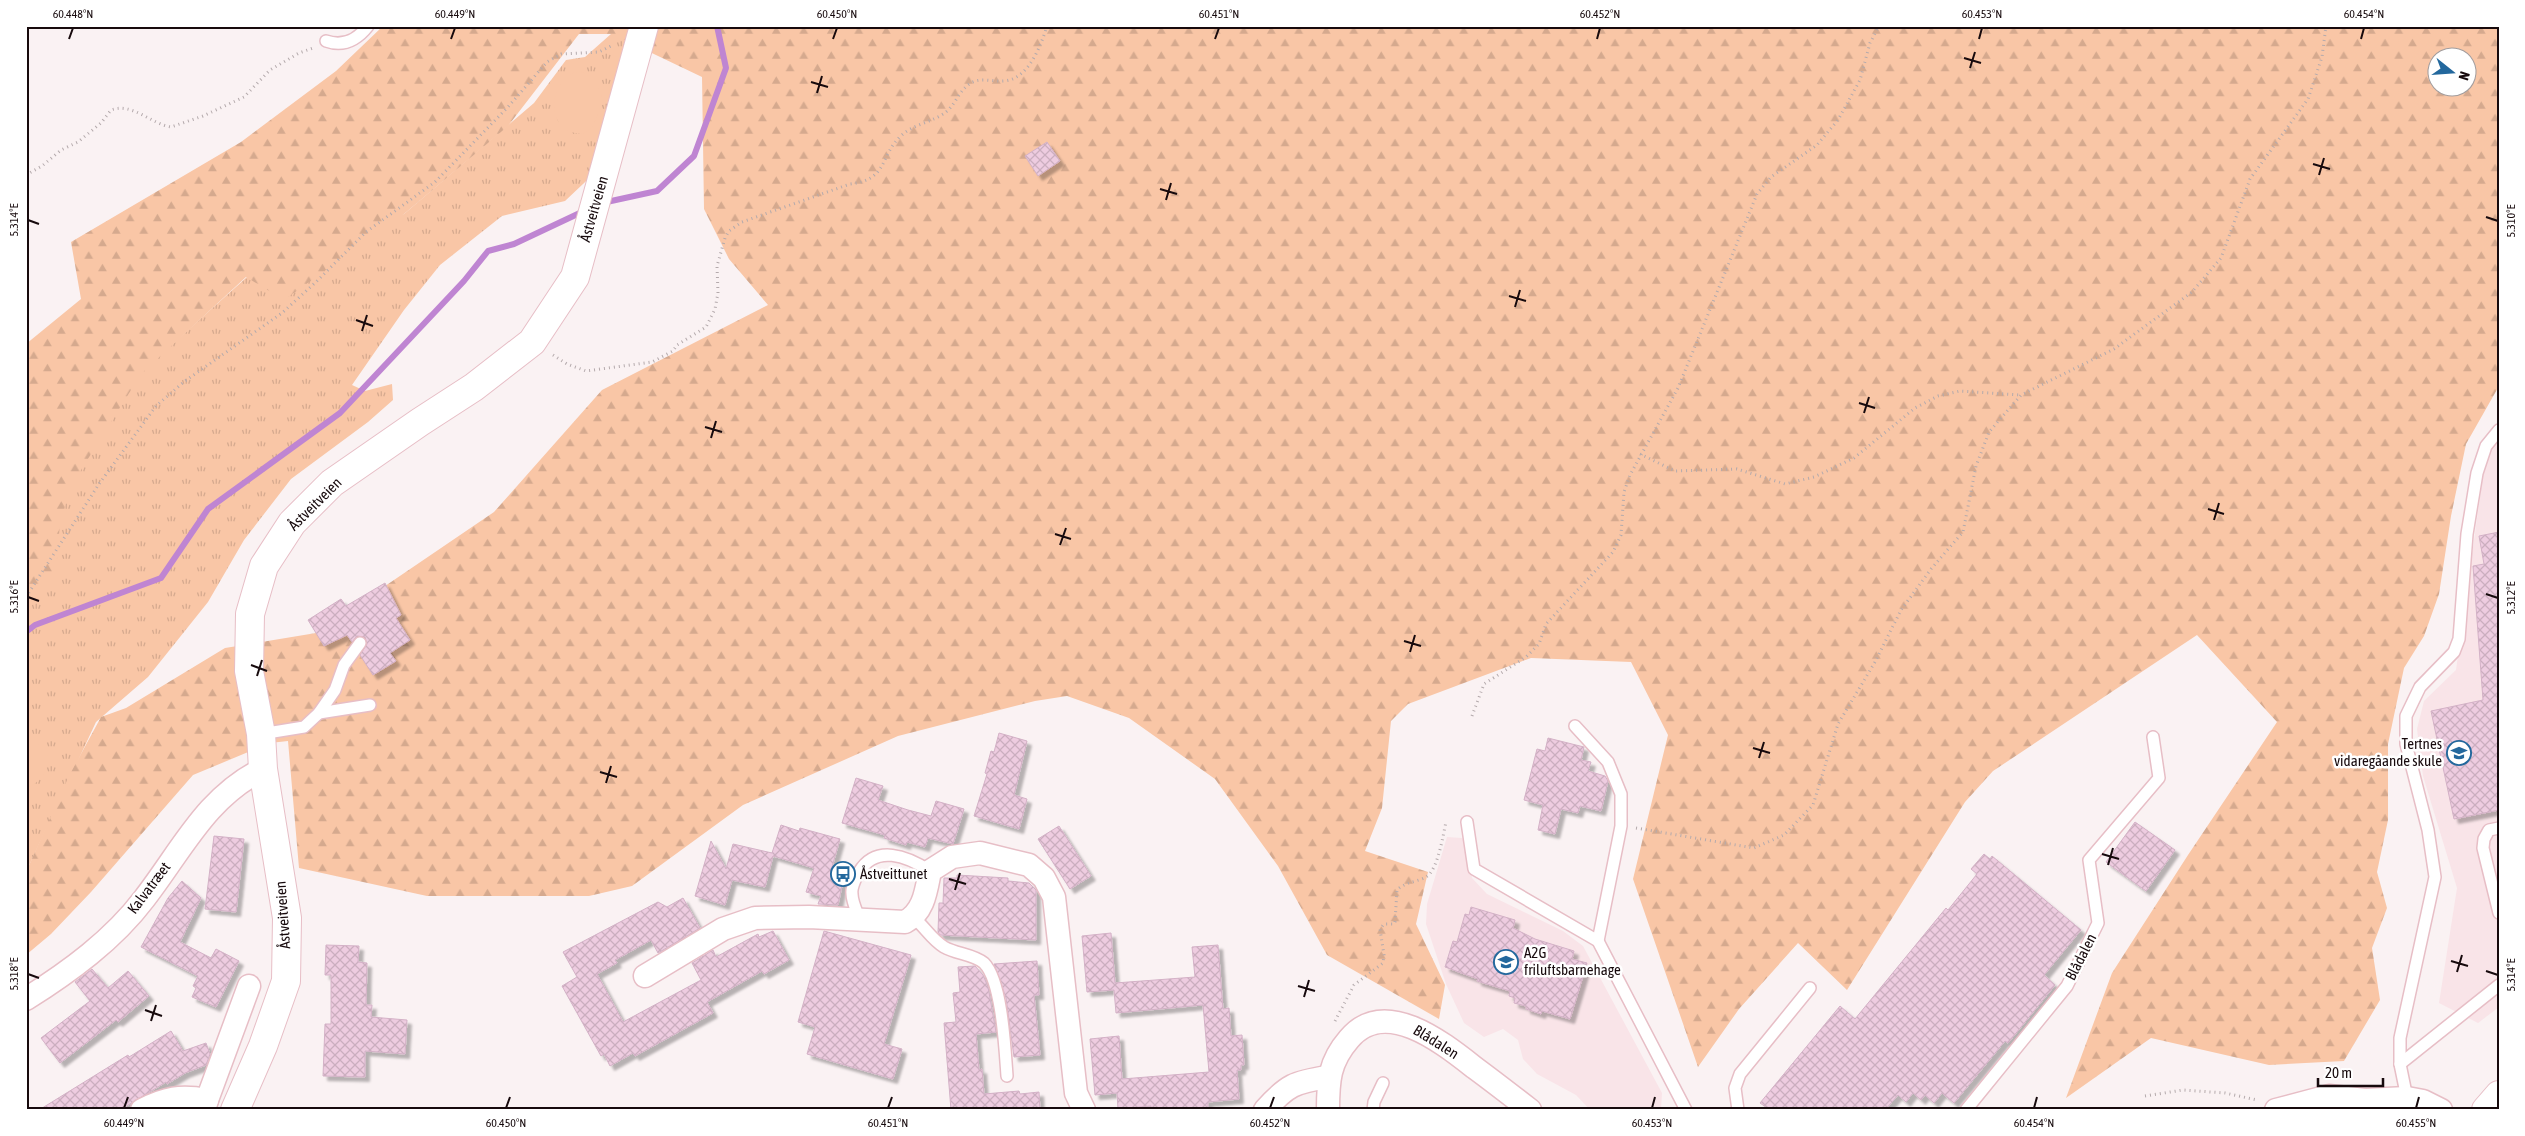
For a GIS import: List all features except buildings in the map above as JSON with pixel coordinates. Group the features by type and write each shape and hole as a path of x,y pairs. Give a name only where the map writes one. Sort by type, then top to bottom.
{"street":[{"name":"Åstveitveien","path":"235,1110 263,1046 286,981 287,918 263,769 261,734 249,671 250,614 264,566 292,523 332,484 420,422 474,387 532,342 575,277 644,28"},
{"name":"Kalvatræet","path":"26,999 57,979 104,941 144,900 185,839 214,803 246,777 263,769"},
{"path":"645,976 722,930 756,918 905,922 914,918 924,901 930,870 952,857 980,853 1029,865 1044,878 1054,897 1076,1093 1084,1110"},
{"path":"142,1110 165,1099 192,1098 205,1105 250,986"},
{"name":"Blådalen","path":"1328,1110 1328,1077 1338,1051 1358,1028 1378,1021 1410,1025 1440,1041 1530,1110"},
{"path":"1265,1110 1283,1089 1308,1080 1328,1077"},
{"path":"2486,1110 2499,1094"},
{"path":"2267,1105 2329,1096 2365,1100 2407,1098 2423,1101 2441,1110"}],"lane":[{"path":"326,40 339,43 350,41 362,34 368,26"},
{"path":"2407,1098 2400,1064 2400,1038 2435,877 2428,830 2406,744 2406,716 2420,687 2454,652 2459,639 2468,534 2477,473 2486,446 2499,430"},
{"path":"261,734 304,727 319,713 334,690 344,665 360,643"},
{"path":"319,713 370,705"},
{"path":"1575,726 1608,762 1621,794 1621,826 1598,941"},
{"name":"Blådalen","path":"1966,1110 2067,986 2098,923 2089,860 2159,778 2153,737"},
{"path":"1466,822 1474,869 1598,941 1686,1110"},
{"path":"2499,828 2490,830 2484,839 2483,848 2499,913"},
{"path":"860,920 852,894 863,865 880,855 891,854 914,861 930,870"},
{"path":"914,918 934,940 947,948 982,962 993,973 1005,1042 1007,1076"},
{"path":"2400,1064 2499,985"},
{"path":"1738,1110 1735,1088 1740,1074 1810,988"},
{"path":"1373,1110 1374,1102 1383,1083"}],"path":[{"path":"532,342 566,364 586,371 652,362 673,351 677,345 706,328 715,309 718,293 717,266 729,231 742,222 850,184 865,183 876,174 902,135 946,112 971,83 992,80 1005,81 1021,73 1041,46 1047,26"},
{"path":"1472,716 1484,684 1526,657 1539,644 1546,624 1613,552 1621,535 1624,492 1640,454 1678,388 1757,194 1771,177 1817,145 1838,120 1860,80 1870,43 1879,26"},
{"path":"1621,826 1754,848 1784,835 1813,805 1838,724 1875,662 1901,610 1931,569 1963,532 1976,466 1989,432 2021,395 2114,349 2192,292 2221,258 2250,179 2308,99 2322,57 2326,26"},
{"path":"26,597 99,484 156,406 170,393 282,313 366,232 435,182 502,114 547,62 561,54 606,50 617,42 631,27 644,28"},
{"path":"26,174 42,166 61,150 78,142 101,123 111,110 123,108 131,110 171,127 203,116 244,97 270,70 299,53 320,46 326,40"},
{"path":"1640,454 1675,471 1737,469 1785,484 1814,477 1854,458 1915,408 1938,396 1960,391 2021,395"},
{"path":"1349,1039 1334,1021 1354,985 1383,963 1384,955 1380,929 1384,924 1394,924 1396,922 1397,890 1426,877 1434,869 1446,822"},
{"path":"2145,1096 2183,1090 2225,1093 2267,1105"}],"shaded area":[{"name":"Tertnes vidaregåande skule","path":"2499,436 2499,1007 2478,1023 2439,1003 2457,888 2423,776 2417,729 2424,701 2456,670 2487,447"},
{"path":"1447,837 1462,838 1468,847 1472,878 1487,894 1563,931 1583,946 1662,1093 1661,1110 1590,1110 1576,1095 1537,1074 1523,1059 1518,1040 1503,1029 1484,1037 1464,1023 1446,984 1426,924 1427,904"}],"green space":[{"path":"383,26 2499,26 2499,386 2466,444 2451,516 2439,594 2424,636 2404,668 2388,744 2388,820 2377,872 2387,908 2372,948 2380,1000 2344,1061 2269,1065 2151,1038 2066,1098 2112,973 2277,722 2197,635 1993,771 1965,802 1847,990 1798,943 1739,1009 1698,1067 1633,879 1668,735 1631,662 1531,658 1408,704 1391,721 1382,808 1365,851 1428,872 1416,924 1445,985 1439,1019 1327,955 1278,866 1215,779 1129,718 1067,696 1035,701 898,736 743,805 632,886 589,896 427,896 299,868 288,741 270,743 193,775 91,892 51,934 26,955 26,872 69,776 101,717 126,708 225,648 316,633 494,512 602,390 768,305 729,259 704,209 702,77 612,34 579,34 508,126 404,214 284,300 246,277 141,374 71,486 60,523 55,583 26,595 26,344 81,299 71,242 241,142 336,71"},
{"path":"620,26 634,26 601,167 565,201 502,216 440,265 404,310 352,385 365,391 392,384 393,400 368,422 291,479 244,540 208,602 148,677 96,722 26,872 26,552 138,375 247,277 404,214 534,103 566,60 585,57"},
{"path":"579,71 594,81 602,97 595,122 586,132 580,134 562,127 557,119 554,103 559,86 571,74"},
{"path":"26,741 37,744 44,749 48,756 48,763 46,771 41,778 26,788"}],"waterway":[{"path":"602,203 657,191 694,156 726,68 717,26"},
{"path":"26,632 35,625 161,578 208,509 340,413 464,281 488,251 514,244 584,211"}],"place":[{"name":"Tertnes vidaregåande skule","path":"2459,753"},
{"name":"Åstveittunet","path":"843,874"},
{"name":"A2G friluftsbarnehage","path":"1506,962"}]}
